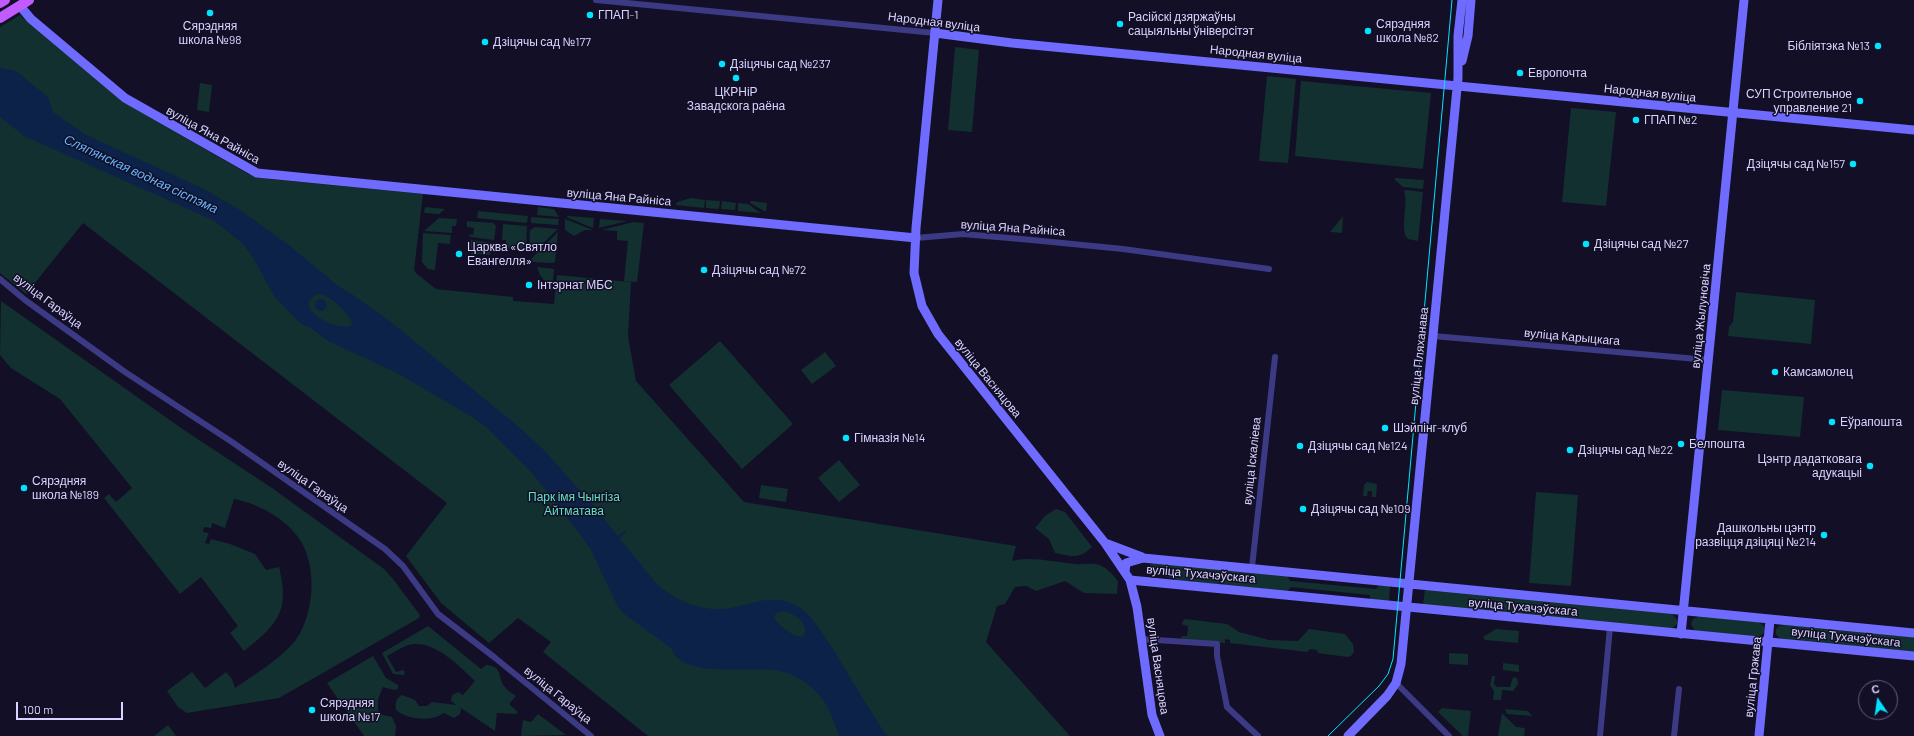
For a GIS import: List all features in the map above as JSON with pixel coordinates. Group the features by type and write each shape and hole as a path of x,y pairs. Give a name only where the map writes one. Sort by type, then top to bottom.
{"main road":[{"path":"0,3 5,0"},
{"path":"0,18 18,3 29,0"}],"street":[{"name":"Народная вуліца","path":"596,0 982,40 1457,82 1733,113 1914,130"},
{"name":"вуліца Васняцова","path":"938,0 916,238 916,283 922,306 938,334 1105,543 1130,580 1135,596 1152,715 1160,736"},
{"name":"вуліца Пляханава","path":"1348,736 1387,696 1396,683 1401,664 1457,82 1458,36 1462,0"},
{"name":"вуліца Пляханава","path":"1457,82 1468,36 1471,0"},
{"name":"вуліца Жылуновіча","path":"1681,634 1744,0"},
{"name":"вуліца Яна Райніса","path":"18,3 31,19 125,98 257,173 916,238 963,234 1032,240 1123,249 1269,269"},
{"name":"вуліца Гараўца","path":"0,279 25,300 125,372 232,442 385,549 403,566 438,614 494,657 591,736"},
{"name":"вуліца Карыцкага","path":"1433,336 1708,360"},
{"name":"вуліца Іскаліева","path":"1252,567 1275,357"},
{"name":"вуліца Тухачэўскага","path":"1105,543 1143,558 1252,567 1770,620 1914,633"},
{"name":"вуліца Тухачэўскага","path":"1125,572 1126,563 1143,558"},
{"name":"вуліца Тухачэўскага","path":"1130,580 1914,656"},
{"name":"вуліца Грэкава","path":"1759,736 1770,620"},
{"path":"1600,736 1610,627"},
{"path":"1142,639 1217,644 1217,656 1227,707 1258,736"},
{"path":"1396,683 1449,736"},
{"path":"1674,736 1679,689"}],"green space":[{"name":"Парк імя Чынгіза Айтматава","path":"20,15 132,107 248,174 269,179 423,194 414,270 436,289 513,297 513,301 554,304 557,275 631,282 628,336 636,381 744,502 1016,546 1012,561 1035,559 1077,564 1093,564 1106,568 1118,581 1117,594 1084,593 1065,581 1036,591 1026,586 1015,587 1005,604 997,606 986,642 1070,736 648,736 543,652 551,642 518,618 489,643 441,603 406,556 447,503 83,223 26,294 0,273 0,27"},
{"path":"955,47 979,50 972,132 948,130"},
{"path":"1267,76 1296,79 1288,163 1259,161"},
{"path":"1301,81 1431,93 1423,169 1295,156"},
{"path":"200,83 212,85 209,112 197,110"},
{"path":"1571,108 1616,112 1606,206 1562,202"},
{"path":"1395,178 1424,180 1423,189 1403,187 1395,180"},
{"path":"1404,191 1423,192 1418,241 1408,239 1405,235"},
{"path":"691,198 705,200 704,208 676,205 677,202"},
{"path":"706,200 720,201 719,209 706,208"},
{"path":"722,201 736,203 735,210 721,209"},
{"path":"751,201 767,203 766,212 750,203"},
{"path":"738,203 748,204 761,213 738,211"},
{"path":"425,207 445,209 439,214 424,213"},
{"path":"538,207 554,209 559,217 537,215"},
{"path":"478,211 528,216 527,223 477,218"},
{"path":"1343,216 1342,233 1330,232"},
{"path":"531,217 559,219 558,225 531,223"},
{"path":"566,217 594,218 593,228"},
{"path":"439,218 457,219 456,226 452,226 452,233 424,231"},
{"path":"565,219 593,230 585,230 574,236 565,230"},
{"path":"600,219 627,221 599,228"},
{"path":"467,221 493,223 496,226 494,240 470,237 469,234 473,235 474,228 467,227"},
{"path":"633,222 644,223 637,282 624,281 628,241 617,240 617,231 602,230"},
{"path":"503,224 527,226 526,250 510,249 506,246 506,240 502,240"},
{"path":"535,227 558,229 535,251 529,251 530,230"},
{"path":"558,232 555,262 533,262 531,259"},
{"path":"423,233 451,235 450,244 438,243 435,270 428,269 422,262"},
{"path":"471,240 494,243 494,246 491,246 490,255 477,254 476,260 471,259"},
{"path":"537,267 554,269 552,291 540,275"},
{"path":"1736,292 1815,300 1811,344 1728,336 1729,327 1733,322"},
{"path":"1,301 184,430 272,488 384,569 420,615 419,618 279,698 187,713 178,707 167,691 192,672 205,688 226,672 232,679 235,688 274,661 295,641 302,630 307,617 312,589 309,561 304,548 292,530 277,517 252,504 234,499 225,528 212,523 211,528 204,527 203,532 209,533 205,543 209,544 211,539 230,544 255,554 266,570 279,567 283,595 282,606 273,624 244,651 230,633 238,626 201,577 180,594 104,498 109,494 116,502 132,488 60,399 11,368 0,355"},
{"path":"720,341 793,424 742,469 669,385"},
{"path":"825,352 836,366 812,384 801,370"},
{"path":"1722,390 1804,397 1800,437 1718,430"},
{"path":"839,460 860,485 839,502 818,478"},
{"path":"1367,482 1377,484 1376,497 1372,497 1372,491 1368,491 1367,496 1363,496 1364,485"},
{"path":"761,485 788,489 786,502 759,498"},
{"path":"1536,492 1578,495 1571,586 1529,583"},
{"path":"1056,509 1065,512 1092,547 1083,554 1070,556 1055,553 1049,539 1035,528 1045,516"},
{"path":"1153,563 1287,575 1290,581 1376,589 1379,585 1390,586 1389,601 1370,600 1370,595 1291,587 1287,591 1176,580 1150,571 1150,565"},
{"path":"1425,589 1671,613 1677,619 1677,624 1671,629 1423,605"},
{"path":"1699,616 1758,622 1765,628 1763,634 1758,637 1697,631 1694,630 1691,624 1693,619"},
{"path":"1185,619 1227,624 1239,632 1269,640 1298,641 1309,629 1345,634 1353,644 1354,652 1351,656 1347,657 1318,653 1317,650 1310,649 1307,652 1230,643 1230,640 1225,639 1225,643 1181,639 1182,636 1187,636 1188,626 1183,625 1182,622"},
{"path":"1785,625 1914,637 1914,652 1784,640 1777,636 1776,629 1779,626"},
{"path":"428,626 481,669 486,665 492,666 498,670 507,690 516,696 509,704 518,712 516,714 497,713 495,731 461,708 460,714 454,718 444,713 427,719 413,718 396,710 396,701 402,695 415,700 419,706 427,706 432,702 456,705 451,701 452,695 458,692 463,695 475,681 444,654 425,645 415,644 406,646 387,656 396,672 403,670 405,672 404,675 393,674 382,653"},
{"path":"1496,629 1519,631 1518,643 1485,640 1483,637"},
{"path":"1449,653 1468,654 1468,665 1449,664"},
{"path":"373,656 386,678 398,685 398,689 394,690 383,687 378,699 378,710 383,715 392,717 396,726 395,736 364,736 327,683"},
{"path":"1503,663 1519,665 1519,672 1503,670"},
{"path":"1492,676 1495,676 1494,684 1497,687 1510,687 1513,677 1517,678 1518,684 1513,691 1502,690 1501,700 1493,700 1494,691 1490,685"},
{"path":"1442,708 1471,711 1468,736 1463,736 1438,712"},
{"path":"1505,709 1528,711 1532,716 1507,714"},
{"path":"1502,713 1516,727 1525,728 1524,736 1498,736"},
{"path":"538,714 566,735 521,736 523,720 531,722"},
{"path":"168,725 176,736 154,736"}],"water":[{"name":"Сляпянская водная сістэма","path":"0,68 16,71 48,97 53,112 86,135 204,189 240,210 289,245 337,285 391,322 519,427 546,452 591,503 656,583 672,595 690,604 711,609 731,608 765,600 773,600 790,603 802,609 821,631 888,736 839,736 831,714 823,699 806,683 785,672 703,668 689,665 678,659 672,649 623,613 617,605 590,548 533,474 486,427 469,415 395,372 328,341 312,329 300,323 274,296 252,256 243,244 213,220 24,136 0,117","holes":["320,294 329,298 339,306 348,316 352,325 347,327 340,326 318,317 309,307 309,301 315,295","782,611 791,613 802,621 805,629 805,634 802,637 787,631 775,619 775,614"]},
{"path":"321,299 325,301 327,305 325,309 321,311 317,309 315,305 317,301"}],"waterway":[{"path":"616,539 625,532"}],"tram line":[{"path":"1328,736 1379,686 1388,674 1393,659 1452,0"}],"place":[{"name":"Сярэдняя школа №98","path":"210,13"},
{"name":"ГПАП-1","path":"590,15"},
{"name":"Расійскі дзяржаўны сацыяльны ўніверсітэт","path":"1120,24"},
{"name":"Сярэдняя школа №82","path":"1368,31"},
{"name":"Дзіцячы сад №177","path":"485,42"},
{"name":"Бібліятэка №13","path":"1878,46"},
{"name":"Дзіцячы сад №237","path":"722,64"},
{"name":"Европочта","path":"1520,73"},
{"name":"ЦКРНіР Завадскога раёна","path":"736,78"},
{"name":"СУП Строительное управление 21","path":"1860,101"},
{"name":"ГПАП №2","path":"1636,120"},
{"name":"Дзіцячы сад №157","path":"1853,164"},
{"name":"Дзіцячы сад №27","path":"1586,244"},
{"name":"Царква «Святло Евангелля»","path":"459,254"},
{"name":"Дзіцячы сад №72","path":"704,270"},
{"name":"Інтэрнат МБС","path":"529,285"},
{"name":"Камсамолец","path":"1775,372"},
{"name":"Еўрапошта","path":"1832,422"},
{"name":"Шэйпінг-клуб","path":"1385,428"},
{"name":"Гімназія №14","path":"846,438"},
{"name":"Белпошта","path":"1681,444"},
{"name":"Дзіцячы сад №124","path":"1300,446"},
{"name":"Дзіцячы сад №22","path":"1570,450"},
{"name":"Цэнтр дадатковага адукацыі","path":"1870,466"},
{"name":"Сярэдняя школа №189","path":"24,488"},
{"name":"Дзіцячы сад №109","path":"1303,509"},
{"name":"Дашкольны цэнтр развіцця дзіцяці №214","path":"1824,535"},
{"name":"Сярэдняя школа №17","path":"312,710"}]}
